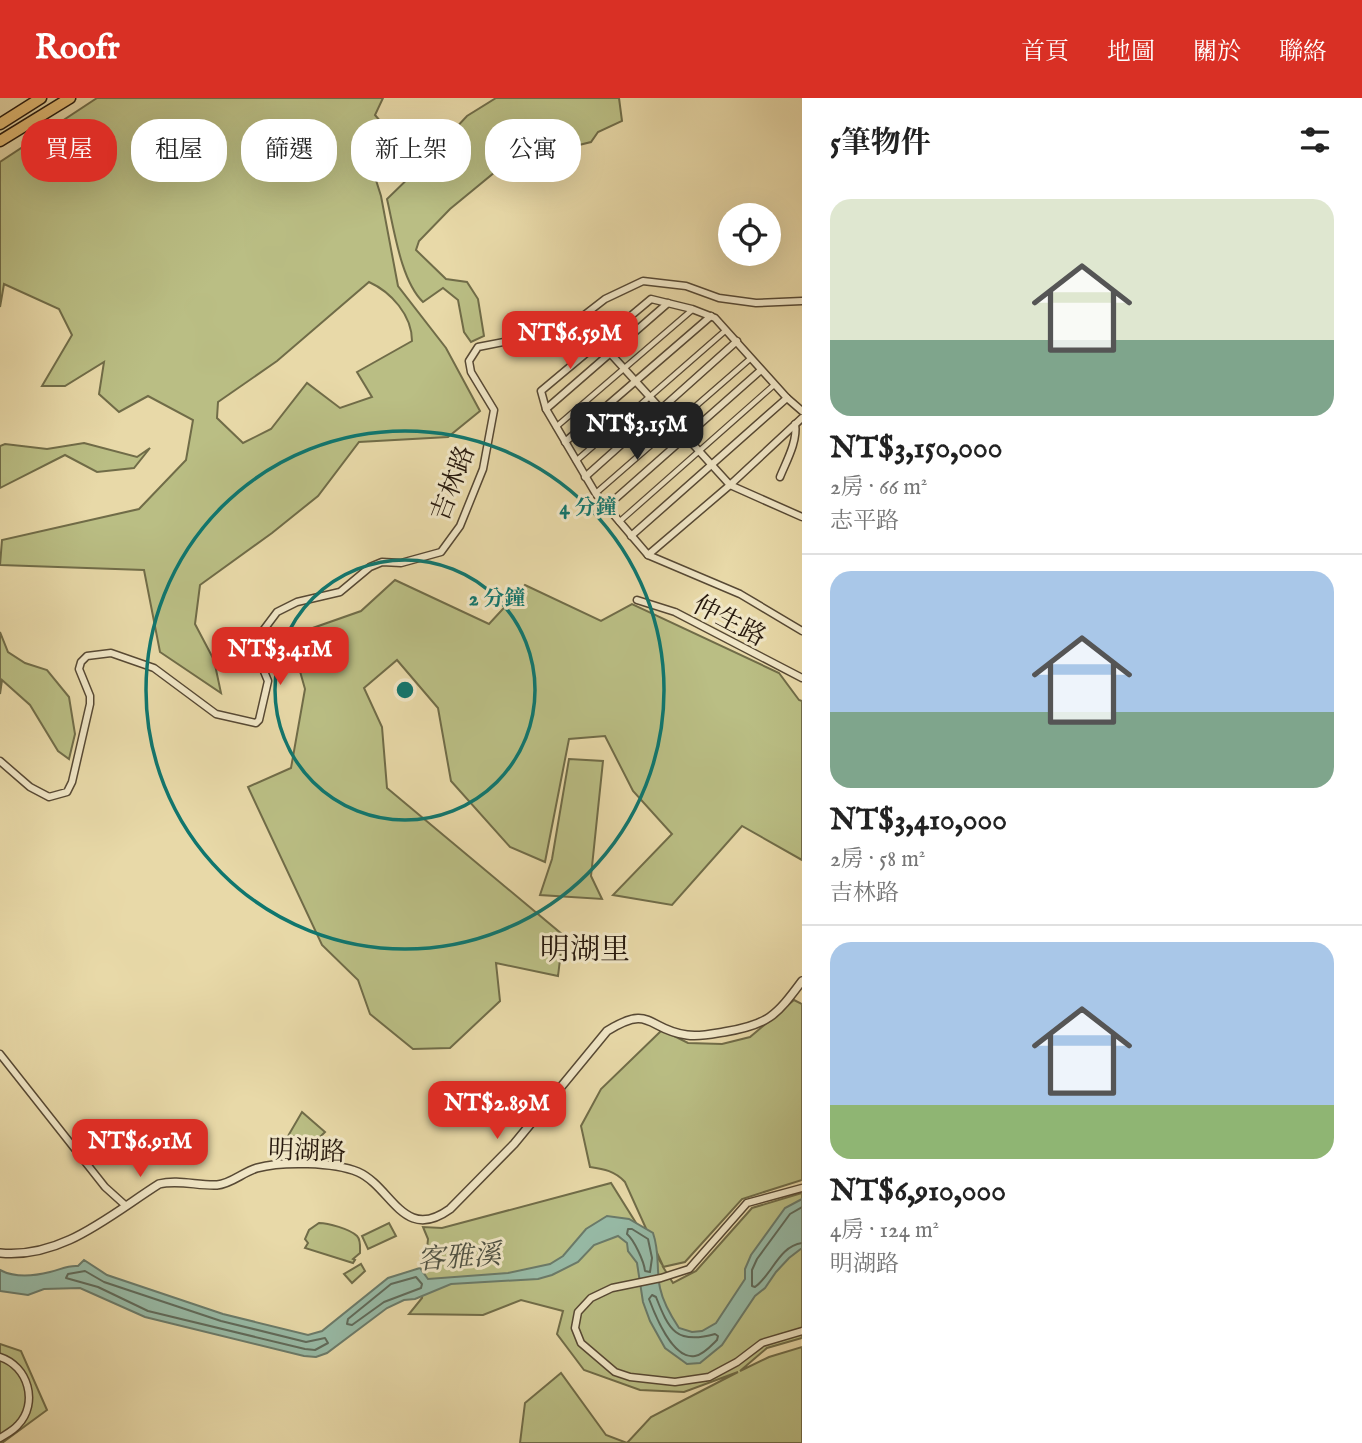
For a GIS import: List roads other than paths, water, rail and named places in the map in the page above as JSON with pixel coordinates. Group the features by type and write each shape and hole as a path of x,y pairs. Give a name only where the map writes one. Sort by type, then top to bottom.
{"highway":[{"path":"0,124 41,98"},
{"path":"0,141 70,98"}],"street":[{"name":"吉林路","path":"0,761 30,787 49,797 67,792 72,782 90,704 90,696 79,669 87,656 111,653 153,668 216,714 256,723 268,681 256,652 262,632 277,612 297,602 340,592 370,567 382,562 401,563 440,552 460,526 483,469 494,410 471,372 469,361 478,347 565,330 605,299 643,281 686,286 719,298 756,303 802,302"},
{"path":"802,411 761,370 727,329 711,316 651,299 541,391 546,409 596,494 648,555 730,485 802,418"},
{"path":"546,409 668,303"},
{"path":"556,427 693,309"},
{"path":"565,442 711,316"},
{"path":"576,461 727,329"},
{"path":"599,341 730,485 802,517"},
{"path":"585,477 737,341"},
{"path":"596,494 751,359"},
{"path":"606,507 761,370"},
{"path":"619,522 774,384"},
{"path":"631,536 787,398"},
{"path":"780,477 793,443 797,428 795,424"},
{"name":"仲生路","path":"648,555 740,594 802,631"},
{"name":"仲生路","path":"637,600 675,612 802,678"},
{"name":"明湖路","path":"0,1253 22,1253 66,1243 159,1184 168,1182 220,1185 257,1168 286,1164 337,1167 359,1173 407,1215 417,1220 440,1216 514,1144 607,1031 624,1021 638,1018 687,1035 747,1029 765,1022 786,1004 798,993 802,981"},
{"path":"0,1054 106,1187 125,1205"},
{"path":"802,1188 747,1203 688,1269 662,1278 612,1288 591,1298 578,1312 575,1328 581,1343 615,1372 630,1377 675,1382 709,1377 737,1362 762,1343 802,1331"},
{"path":"0,1357 13,1363 26,1380 30,1396 21,1422 0,1438"}],"water":[{"name":"客雅溪","path":"802,1199 802,1248 789,1258 765,1288 755,1296 722,1345 700,1363 687,1364 665,1348 643,1302 637,1263 628,1251 627,1243 618,1236 594,1245 578,1262 552,1275 538,1279 451,1284 415,1299 404,1300 387,1308 327,1353 316,1357 145,1317 80,1288 44,1289 28,1295 0,1291 0,1270 25,1276 78,1266 84,1260 107,1275 223,1314 308,1335 322,1331 388,1278 420,1268 428,1279 508,1273 550,1264 563,1256 586,1229 607,1216 629,1219 653,1233 660,1288 668,1309 679,1328 692,1332 702,1331 716,1323 745,1279 745,1269 751,1255 785,1208"}],"district":[{"name":"明湖里","path":"585,949"}]}
